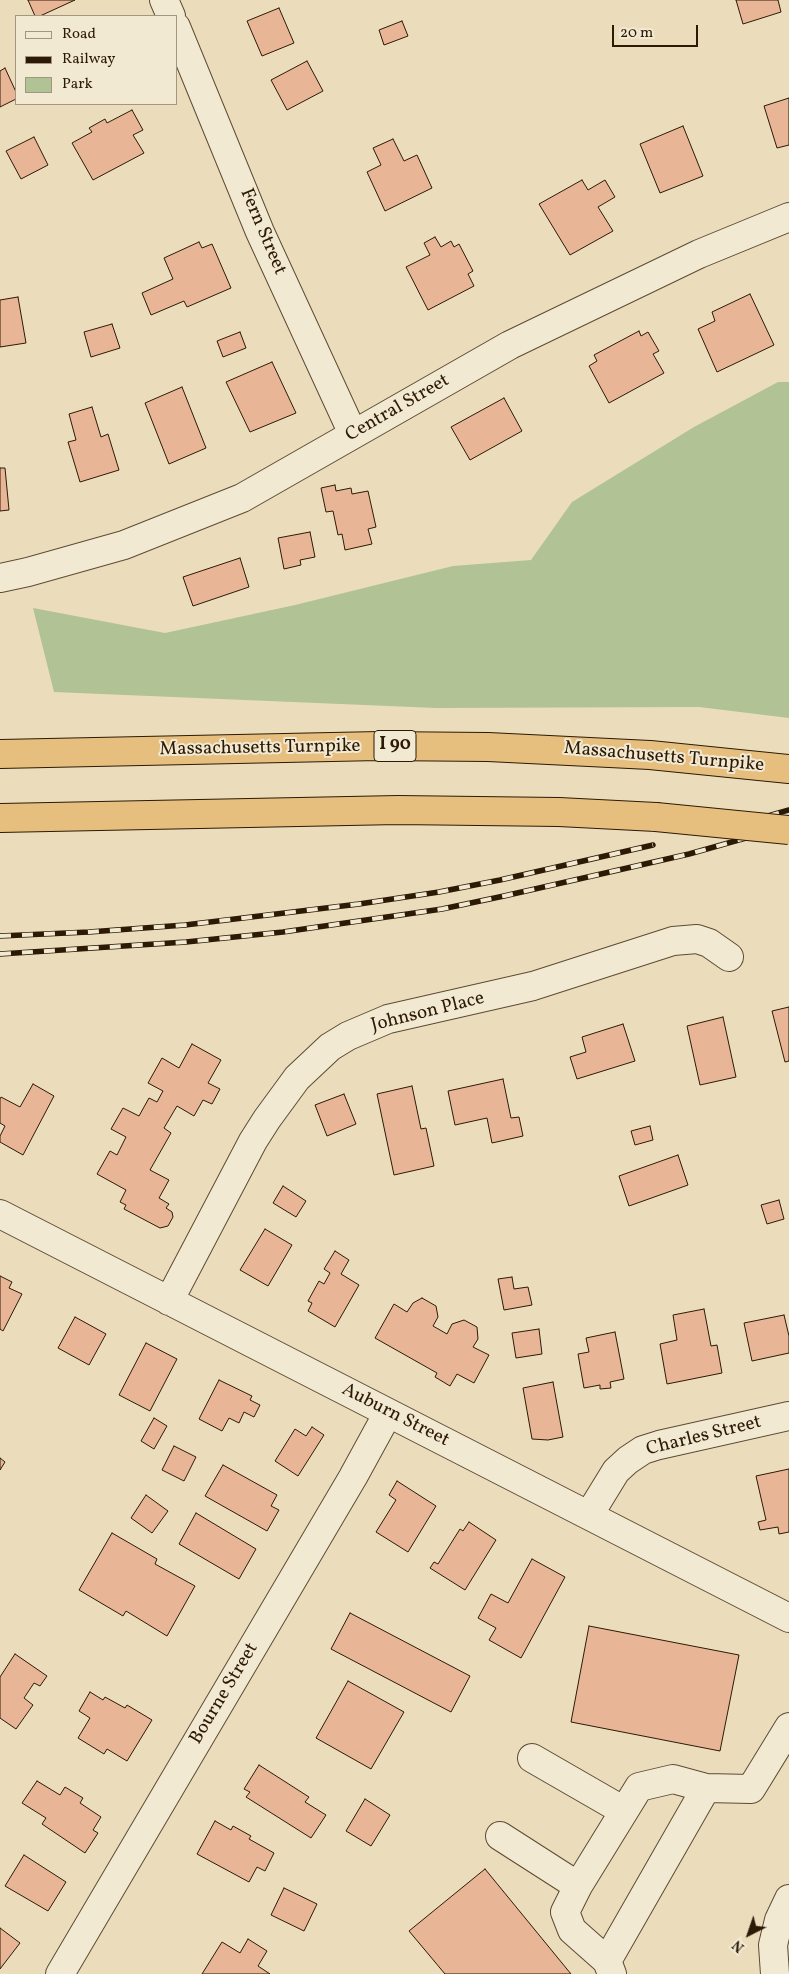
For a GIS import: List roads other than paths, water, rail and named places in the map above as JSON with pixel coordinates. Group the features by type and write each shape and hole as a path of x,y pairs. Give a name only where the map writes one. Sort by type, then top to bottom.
{"highway":[{"name":"Massachusetts Turnpike","path":"0,754 379,746 488,747 650,755 789,769"},
{"path":"0,818 398,810 559,812 656,817 789,830"}],"street":[{"path":"164,0 172,15"},
{"name":"Fern Street","path":"178,32 260,232 353,434"},
{"name":"Central Street","path":"0,578 28,572 124,544 242,498 510,345 699,254 789,217"},
{"name":"Johnson Place","path":"169,1301 253,1141 297,1078 330,1047 348,1036 388,1020 533,986 674,942 697,939 709,943 729,957"},
{"name":"Auburn Street","path":"0,1214 789,1618"},
{"name":"Bourne Street","path":"60,1974 353,1478 388,1413"},
{"name":"Charles Street","path":"589,1515 616,1471 643,1450 789,1416"},
{"path":"706,1788 610,1967 572,1930 565,1912 578,1886 639,1787 673,1779 706,1788 752,1789 789,1727"},
{"path":"532,1758 624,1811"},
{"path":"500,1836 578,1886"},
{"path":"775,1974 773,1945 779,1920 789,1899"}],"railway":[{"path":"726,828 789,810"},
{"path":"0,954 186,942 283,932 442,909 689,854 789,826"},
{"path":"0,936 185,925 359,904 439,892 500,880 653,845"}]}
